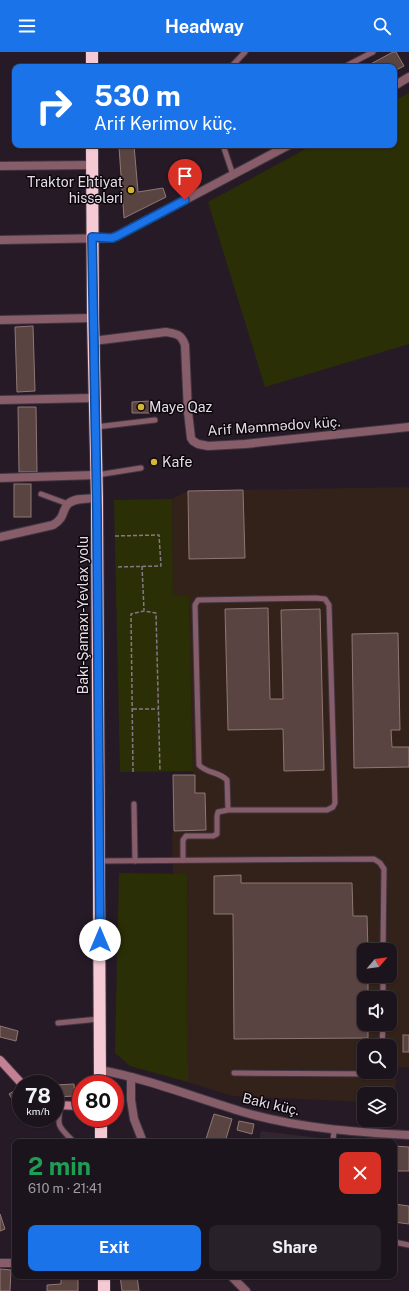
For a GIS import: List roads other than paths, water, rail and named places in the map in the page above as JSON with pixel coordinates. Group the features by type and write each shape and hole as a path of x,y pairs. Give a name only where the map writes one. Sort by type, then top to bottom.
{"highway":[{"path":"92,52 92,64"},
{"name":"Bakı-Şamaxı-Yevlax yolu","path":"92,148 93,341 97,498 100,1075"},
{"path":"101,1127 101,1139"},
{"path":"104,1279 104,1291"}],"street":[{"path":"397,84 409,77"},
{"path":"0,240 92,237 112,238 284,148"},
{"path":"0,166 92,166"},
{"path":"0,320 93,318"},
{"name":"Arif Məmmədov küç.","path":"93,341 166,332 177,334 182,338 185,345 188,412 191,438 198,444 208,446 245,444 409,427"},
{"path":"0,400 94,398"},
{"path":"0,478 96,475"},
{"path":"0,537 53,525 60,520 68,504 76,500 97,498"},
{"path":"0,1060 14,1075"},
{"name":"Bakı küç.","path":"100,1070 131,1077 244,1112 286,1122 334,1130 409,1135"},
{"path":"131,1077 131,1100 134,1119 142,1139"},
{"path":"0,1263 12,1263"},
{"path":"234,1279 246,1291"}],"lane":[{"path":"234,64 245,52"},
{"path":"350,64 373,52"},
{"path":"224,148 233,175"},
{"path":"95,428 155,420"},
{"path":"96,475 141,468"},
{"path":"41,494 68,504"},
{"path":"183,860 183,840 186,836 212,836 217,834 218,812 228,810 327,810 333,807 335,803 329,605 325,599 198,600 195,605 199,765 204,770 222,775 227,780 228,810"},
{"path":"134,804 135,861"},
{"path":"99,861 374,859 380,863 384,869 383,943"},
{"path":"58,1023 100,1019"},
{"path":"234,1072 357,1074"},
{"path":"60,1127 71,1139"},
{"path":"333,1139 334,1130"},
{"path":"397,1243 409,1245"}],"place":[{"name":"Traktor Ehtiyat hissələri","path":"131,190"},
{"name":"Maye Qaz","path":"141,407"},
{"name":"Kafe","path":"154,462"}]}
